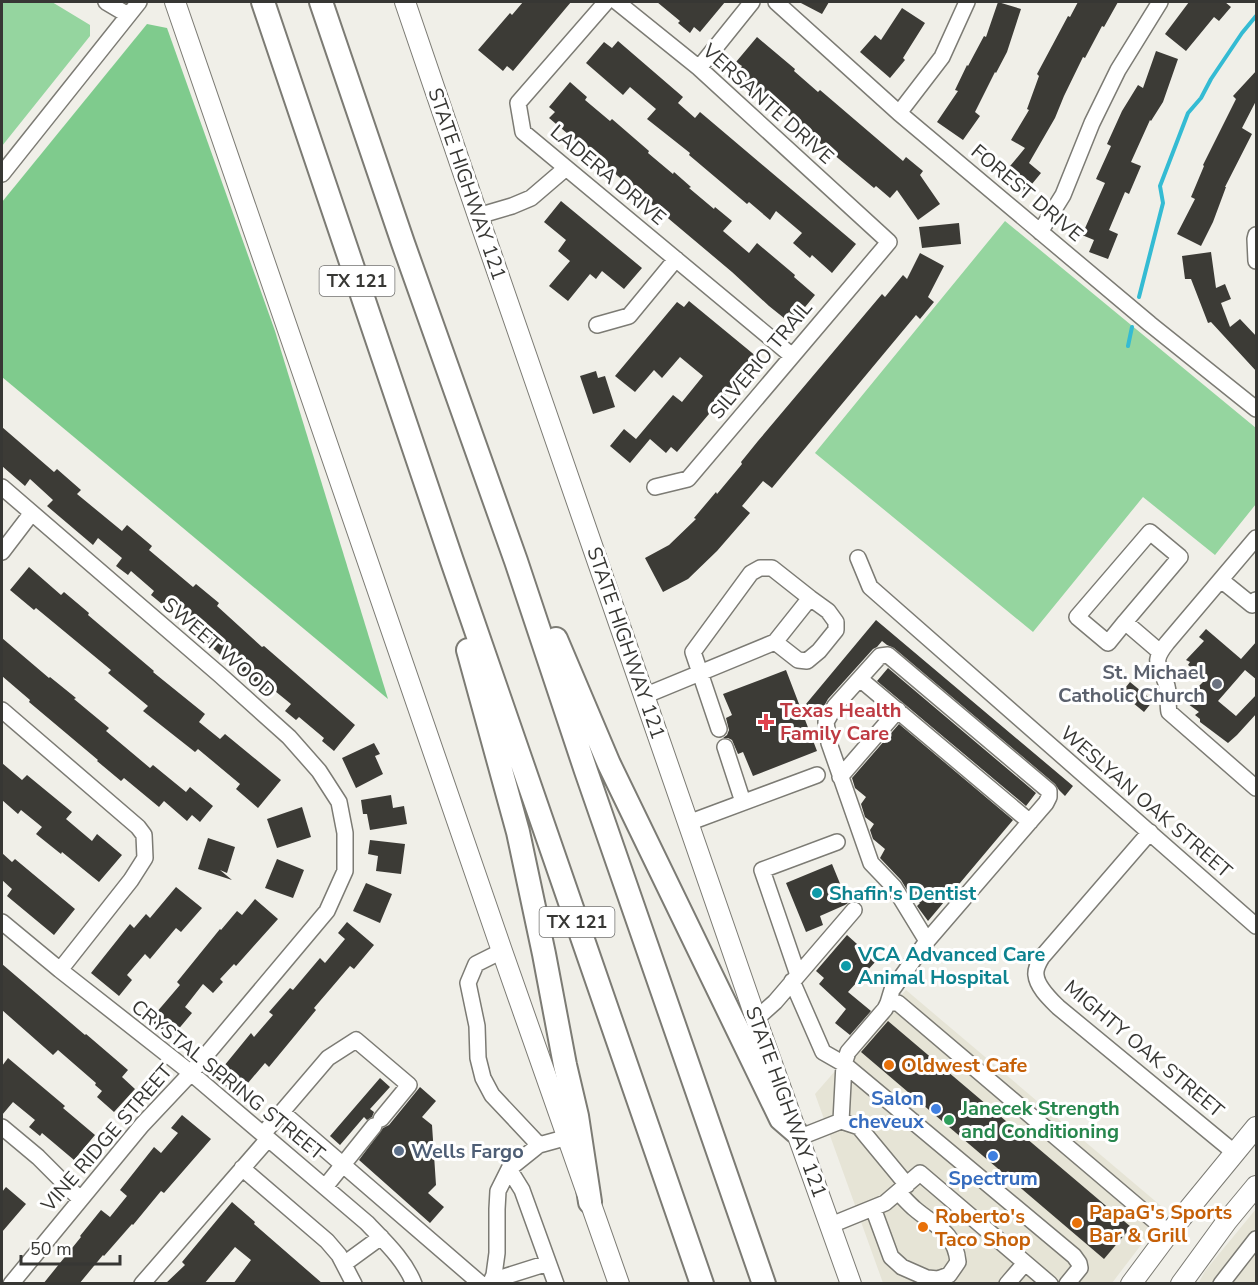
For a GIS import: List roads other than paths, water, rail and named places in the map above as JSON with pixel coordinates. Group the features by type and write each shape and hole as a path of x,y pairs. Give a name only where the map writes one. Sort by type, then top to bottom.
{"highway":[{"name":"TX 121","path":"263,2 452,561 702,1284"},
{"name":"TX 121","path":"321,2 764,1284"},
{"path":"452,561 458,611 518,831 577,1116 590,1202"},
{"path":"516,561 542,605 609,764 781,1119 797,1135"}],"main road":[{"path":"176,2 502,951 619,1284"},
{"name":"STATE HIGHWAY 121","path":"405,2 756,1019 851,1284"},
{"path":"1131,1284 1169,1233 1257,1127"},
{"path":"1181,1284 1227,1221 1257,1186"}],"street":[{"path":"105,2 128,15"},
{"path":"2,174 139,2"},
{"name":"LADERA DRIVE","path":"606,2 518,103 523,132 791,356"},
{"name":"VERSANTE DRIVE","path":"617,2 699,68 889,242"},
{"path":"699,68 752,2"},
{"name":"FOREST DRIVE","path":"778,2 899,113 1150,324 1257,409"},
{"path":"899,113 942,57 967,2"},
{"path":"1040,232 1063,195 1092,123 1118,70 1160,2"},
{"path":"478,216 531,198 566,168"},
{"path":"1257,235 1255,239 1257,261"},
{"name":"SILVERIO TRAIL","path":"655,488 688,479 889,242"},
{"path":"597,325 629,316 676,259"},
{"name":"SWEET WOOD","path":"2,488 220,675 289,737 319,771 339,802 345,833 345,871 342,877"},
{"path":"2,552 31,514"},
{"path":"1149,532 1180,557 1125,622 1108,643 1077,617 1149,532"},
{"path":"1257,538 1160,652 1157,659 1158,668 1167,684 1169,712 1257,788"},
{"name":"WESLYAN OAK STREET","path":"858,558 870,587 1257,926"},
{"path":"719,729 693,651 751,573 760,568 772,568 828,611 836,622 836,630 819,651 807,661 798,660 775,642"},
{"path":"1221,580 1252,605 1257,600"},
{"path":"644,696 775,642 810,598"},
{"path":"1125,622 1160,652"},
{"path":"841,1120 844,1064 848,1052 885,1009 892,990 927,942 1049,797 1049,791 888,655 880,656 835,706 826,722 829,743 872,863 894,887 927,942"},
{"path":"861,679 1030,822"},
{"path":"2,710 138,826 144,835 145,858 131,880 60,970"},
{"path":"840,777 898,710"},
{"path":"724,747 743,802"},
{"path":"688,823 817,775"},
{"name":"MIGHTY OAK STREET","path":"1150,832 1042,957 1036,976 1047,996 1058,1007 1235,1153"},
{"path":"837,843 762,870 795,978 823,1052 844,1064 1074,1256 1080,1268 1067,1284"},
{"name":"VINE RIDGE STREET","path":"11,1284 142,1125 190,1073 327,911 342,877"},
{"path":"756,1019 774,1002 854,910"},
{"name":"CRYSTAL SPRING STREET","path":"2,922 190,1073 325,1186 381,1237 411,1276 414,1284"},
{"path":"502,951 476,964 468,982 477,1026 478,1058 483,1078 492,1095 539,1145"},
{"path":"888,1003 898,1003 1169,1233"},
{"path":"142,1284 242,1168 283,1113 328,1059 356,1040 409,1085 325,1186"},
{"path":"283,1113 342,1165 488,1283"},
{"path":"797,1135 841,1120 859,1127 902,1188 913,1208 951,1238 957,1250 958,1262 948,1275 938,1279 927,1278 902,1267 891,1257 873,1208"},
{"path":"2,1127 38,1157 80,1199"},
{"path":"488,1283 494,1275 497,1253 498,1191 509,1169 539,1145 568,1137"},
{"path":"242,1168 327,1241 339,1255 354,1284"},
{"path":"509,1169 522,1190 556,1284"},
{"path":"831,1226 885,1203 920,1173 1050,1284"},
{"path":"344,1264 381,1237"},
{"path":"1221,1284 1257,1239"},
{"path":"488,1283 548,1263"},
{"path":"1007,1284 1025,1263"}],"waterway":[{"path":"1139,297 1163,203 1160,186 1188,113 1201,98 1211,79 1256,16"},
{"path":"1128,346 1132,327"}],"place":[{"name":"St. Michael Catholic Church","path":"1217,684"},
{"name":"Texas Health Family Care","path":"766,722"},
{"name":"Shafin's Dentist","path":"817,893"},
{"name":"VCA Advanced Care Animal Hospital","path":"846,966"},
{"name":"Oldwest Cafe","path":"889,1065"},
{"name":"Salon cheveux","path":"936,1109"},
{"name":"Janecek Strength and Conditioning","path":"949,1120"},
{"name":"Wells Fargo","path":"399,1151"},
{"name":"Spectrum","path":"993,1156"},
{"name":"PapaG's Sports Bar & Grill","path":"1077,1223"},
{"name":"Roberto's Taco Shop","path":"923,1227"}]}
